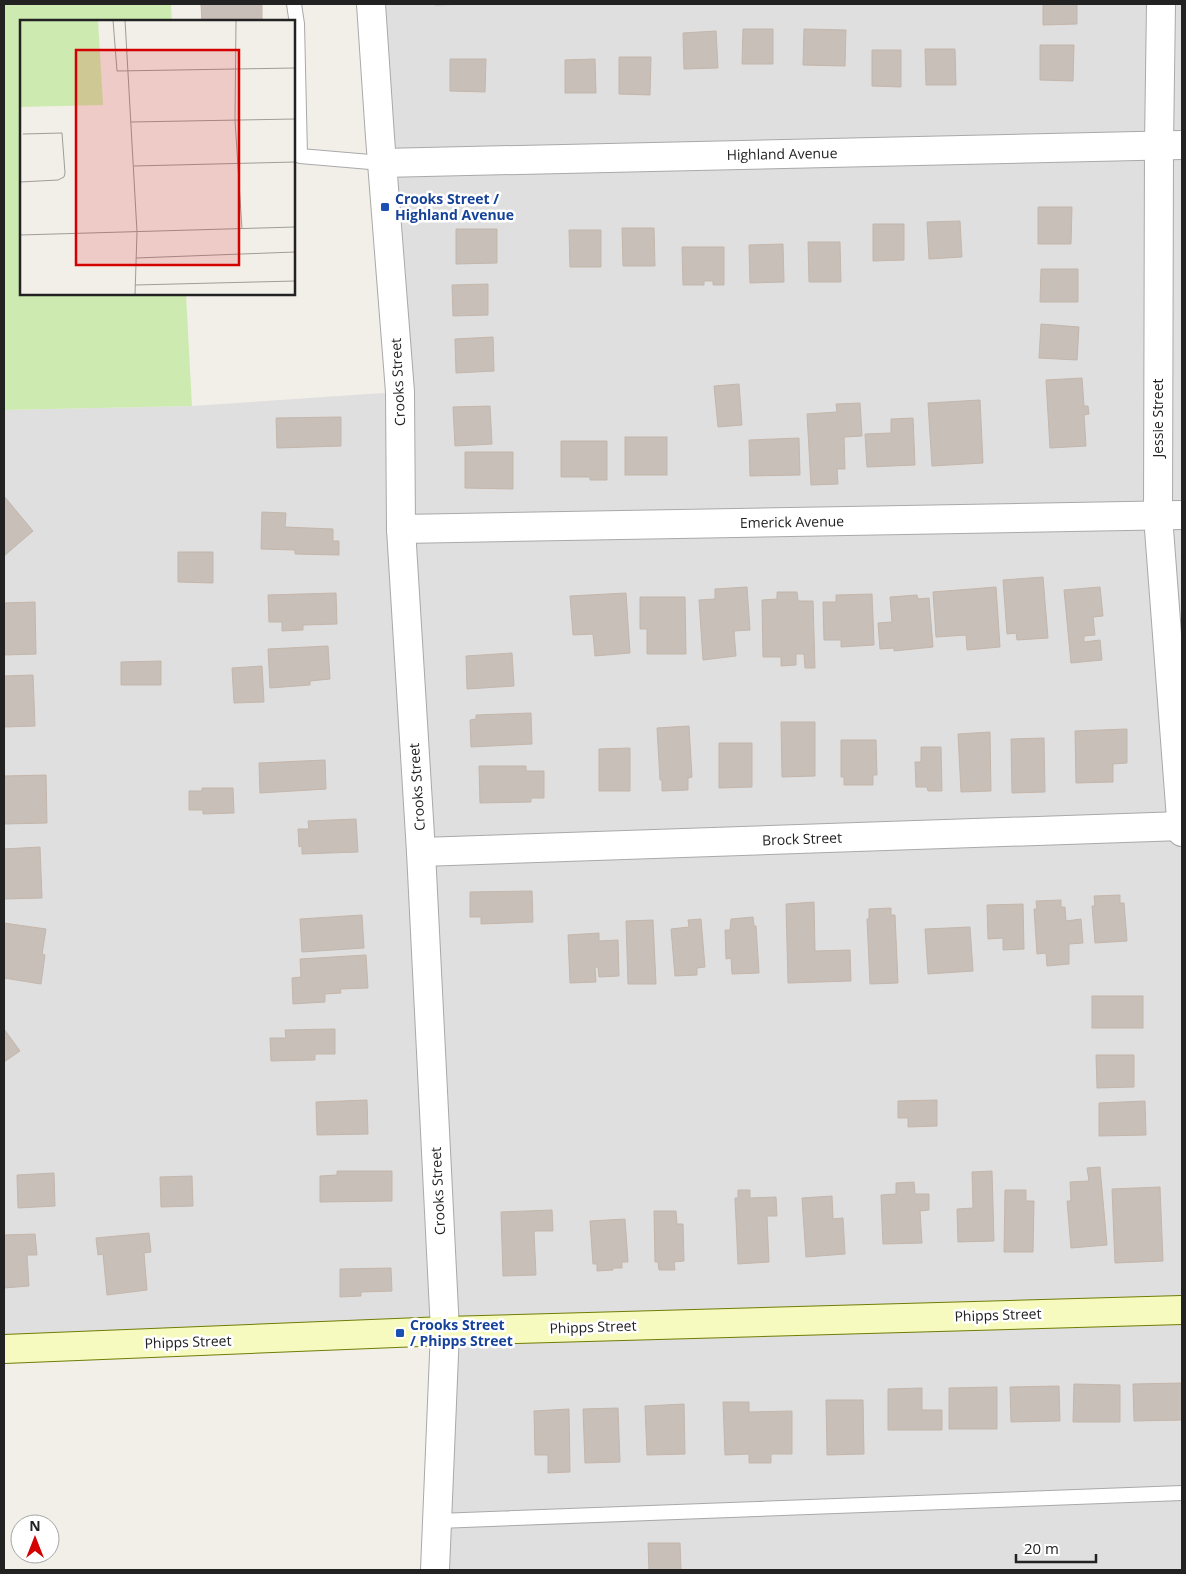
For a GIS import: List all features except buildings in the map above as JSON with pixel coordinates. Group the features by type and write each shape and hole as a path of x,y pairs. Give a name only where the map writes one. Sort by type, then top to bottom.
{"main road":[{"name":"Phipps Street","path":"4,1349 446,1331 1182,1310"}],"street":[{"name":"Crooks Street","path":"371,4 400,392 401,529 421,852 446,1331 435,1570"},
{"name":"Jessie Street","path":"1161,4 1170,145 1170,516 1182,832"},
{"name":"Highland Avenue","path":"382,163 1170,145"},
{"name":"Emerick Avenue","path":"401,529 1170,516"},
{"name":"Brock Street","path":"421,852 1182,826"}],"lane":[{"path":"294,4 297,24 300,156 382,163"},
{"path":"438,1521 1182,1493"}],"shaded area":[{"path":"372,4 1182,4 1182,1570 434,1570 444,1325 4,1341 4,410 192,406 398,392"}],"green space":[{"path":"4,4 171,4 172,20 20,20 20,295 186,295 192,406 4,410"}],"place":[{"name":"Crooks Street / Highland Avenue","path":"385,207"},
{"name":"Crooks Street / Phipps Street","path":"400,1333"}]}
